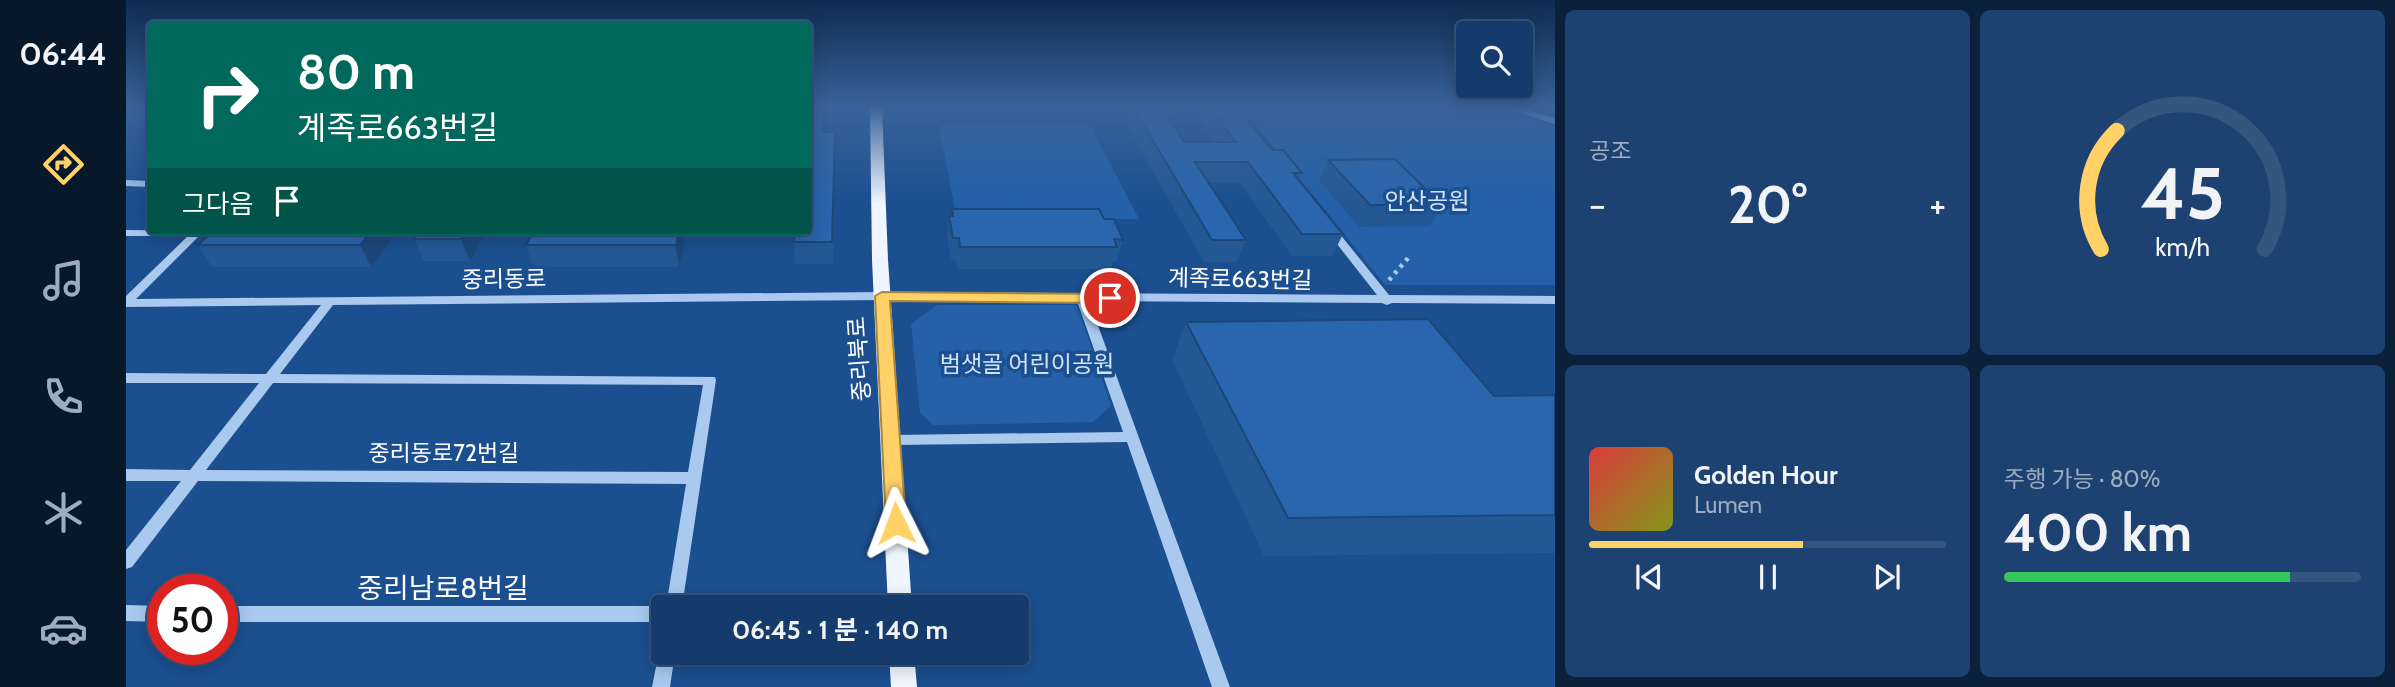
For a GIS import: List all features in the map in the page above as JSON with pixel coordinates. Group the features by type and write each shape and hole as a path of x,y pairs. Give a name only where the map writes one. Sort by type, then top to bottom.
{"main road":[{"name":"중리북로","path":"877,139 882,296 899,595"},
{"path":"903,665 904,687"}],"street":[{"path":"126,183 147,184"},
{"path":"1322,220 1387,301"},
{"path":"126,233 147,233"},
{"path":"126,303 194,235"},
{"name":"계족로663번길","path":"882,296 1555,300"},
{"name":"중리동로","path":"126,303 882,296"},
{"path":"1082,298 1221,687"},
{"path":"126,562 329,302"},
{"path":"126,378 710,380 676,595"},
{"path":"892,440 1132,437"},
{"name":"중리동로72번길","path":"126,475 695,478"},
{"path":"126,614 147,614"},
{"name":"중리남로8번길","path":"238,614 651,614"},
{"path":"661,687 664,665"}],"path":[{"path":"1386,283 1409,257"}],"green space":[{"path":"942,139 1097,139 1139,219 957,220"},
{"name":"안산공원","path":"1268,139 1555,139 1555,285 1385,285"},
{"name":"범샛골 어린이공원","path":"937,305 1077,305 1111,406 1093,422 933,425 920,413 911,324"}],"building":[{"path":"812,139 835,139 832,242 794,242 795,235 812,235"},
{"path":"1152,139 1236,142 1234,139 1263,139 1272,150 1283,150 1302,173 1293,173 1343,234 1302,234 1248,162 1195,162 1246,240 1212,240"},
{"path":"1395,159 1442,205 1370,205 1328,160"},
{"path":"952,209 1099,209 1104,219 1114,219 1123,240 1114,239 1117,247 960,247 959,238 953,238 949,216 953,216"},
{"path":"209,235 368,235 360,245 198,245"},
{"path":"417,235 464,235 461,239 414,239"},
{"path":"532,235 678,235 676,245 526,245"},
{"path":"1428,319 1494,396 1555,395 1555,515 1288,518 1186,322"}],"route":[{"path":"896,523 882,296 1110,298"}]}
